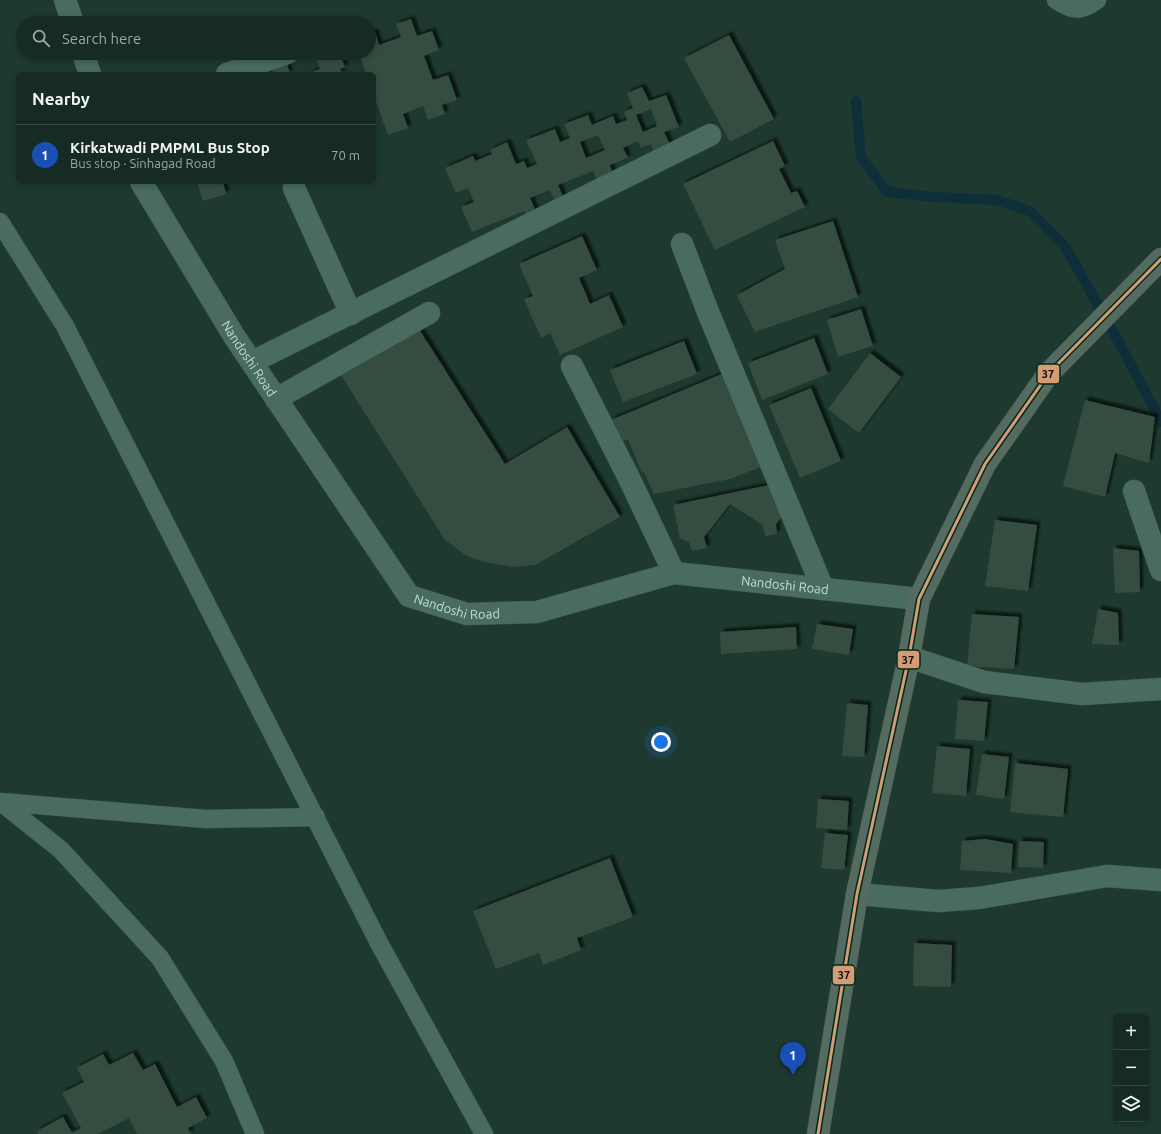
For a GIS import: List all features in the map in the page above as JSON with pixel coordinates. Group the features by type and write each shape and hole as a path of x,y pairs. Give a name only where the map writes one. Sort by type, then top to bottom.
{"main road":[{"path":"818,1134 857,894 909,658 919,599 985,464 1049,373 1161,258"}],"street":[{"path":"65,0 71,16"},
{"path":"85,60 89,72"},
{"path":"233,72 267,60"},
{"path":"252,362 710,135"},
{"name":"Nandoshi Road","path":"142,184 252,362 409,596 467,614 537,612 674,573 919,599"},
{"path":"294,188 351,314"},
{"path":"682,244 708,312 823,589"},
{"path":"276,399 429,313"},
{"path":"572,366 629,478 674,573"},
{"path":"1134,491 1161,570"},
{"path":"909,658 984,682 1074,693 1161,689"},
{"path":"857,894 938,901 979,898 1106,876 1161,880"}],"lane":[{"path":"1056,0 1068,8 1086,8 1097,0"},
{"path":"0,222 65,326 379,943 484,1134"},
{"path":"1,802 206,819 316,817"},
{"path":"1,802 61,850 160,958 224,1061 255,1134"}],"building":[{"path":"411,19 417,36 432,31 439,50 424,56 433,80 448,75 457,100 442,105 445,114 428,120 423,106 403,114 408,128 388,135 376,102 376,72 365,72 361,60 376,60 376,35 379,45 401,37 396,24"},
{"path":"729,35 774,119 730,142 684,58"},
{"path":"317,60 342,60 345,67 340,69 341,72 312,72 320,69"},
{"path":"287,64 289,72 273,72 272,69"},
{"path":"642,87 649,101 666,95 679,127 664,132 670,145 654,152 651,144 641,148 638,141 623,148 628,158 610,165 613,175 598,181 593,171 558,185 564,199 555,203 550,190 530,198 536,212 526,216 524,211 472,232 461,207 474,202 468,188 456,193 445,168 473,156 475,161 492,154 490,150 507,142 516,164 524,161 527,168 537,164 526,140 555,129 560,142 570,138 564,124 588,115 592,125 613,116 616,124 627,120 624,112 633,108 627,93","holes":["651,109 657,126 643,132 636,115","598,135 605,150 586,158 580,142"]},
{"path":"773,141 785,166 779,169 791,193 797,191 805,207 715,250 683,184"},
{"path":"198,184 224,184 226,194 203,201"},
{"path":"833,221 858,297 755,332 737,295 785,269 775,240"},
{"path":"582,236 597,270 579,278 590,304 609,295 623,327 560,355 550,333 541,338 524,299 533,296 519,264"},
{"path":"861,309 873,346 838,357 827,320"},
{"path":"417,326 505,464 567,427 620,517 535,565 515,567 484,562 467,556 445,540 341,375"},
{"path":"814,338 828,374 762,400 748,363"},
{"path":"684,341 697,374 623,402 610,370"},
{"path":"870,353 901,377 859,433 828,409"},
{"path":"724,373 763,466 730,479 654,494 644,472 642,473 628,439 620,443 611,420"},
{"path":"811,388 841,461 800,478 769,405"},
{"path":"1085,400 1155,417 1149,463 1115,453 1105,497 1063,486"},
{"path":"774,484 782,517 776,524 777,534 765,536 763,525 730,504 704,537 707,548 692,551 689,542 680,538 673,505"},
{"path":"995,520 1037,525 1028,591 985,586"},
{"path":"1113,548 1139,551 1140,592 1115,593"},
{"path":"1098,609 1118,613 1119,645 1092,644"},
{"path":"972,614 1019,617 1014,669 967,666"},
{"path":"817,624 853,629 849,655 812,649"},
{"path":"796,627 797,649 721,654 720,632"},
{"path":"958,700 988,702 984,741 955,739"},
{"path":"847,703 868,705 864,757 842,756"},
{"path":"937,746 970,749 966,796 932,793"},
{"path":"982,754 1009,757 1004,799 976,795"},
{"path":"1015,763 1068,769 1063,817 1010,812"},
{"path":"818,799 849,801 847,830 816,828"},
{"path":"825,833 848,835 844,870 821,868"},
{"path":"985,839 1013,844 1011,873 960,870 962,841"},
{"path":"1019,841 1044,842 1043,868 1018,867"},
{"path":"610,858 633,917 577,938 581,950 543,965 539,953 496,969 473,911"},
{"path":"914,943 952,945 951,987 913,986"},
{"path":"133,1053 143,1070 155,1064 177,1107 196,1097 207,1118 188,1128 191,1134 137,1134 129,1118 98,1134 39,1134 37,1131 63,1117 72,1133 81,1128 62,1093 84,1082 77,1068 103,1054 109,1065"}],"waterway":[{"path":"856,101 861,157 887,192 934,197 997,200 1030,211 1066,248 1120,344 1161,422"}],"transit line":[{"name":"37","path":"818,1134 857,894 909,657 919,599 985,464 1049,373 1161,259"}],"place":[{"name":"Kirkatwadi PMPML Bus Stop","path":"793,1075"}]}
